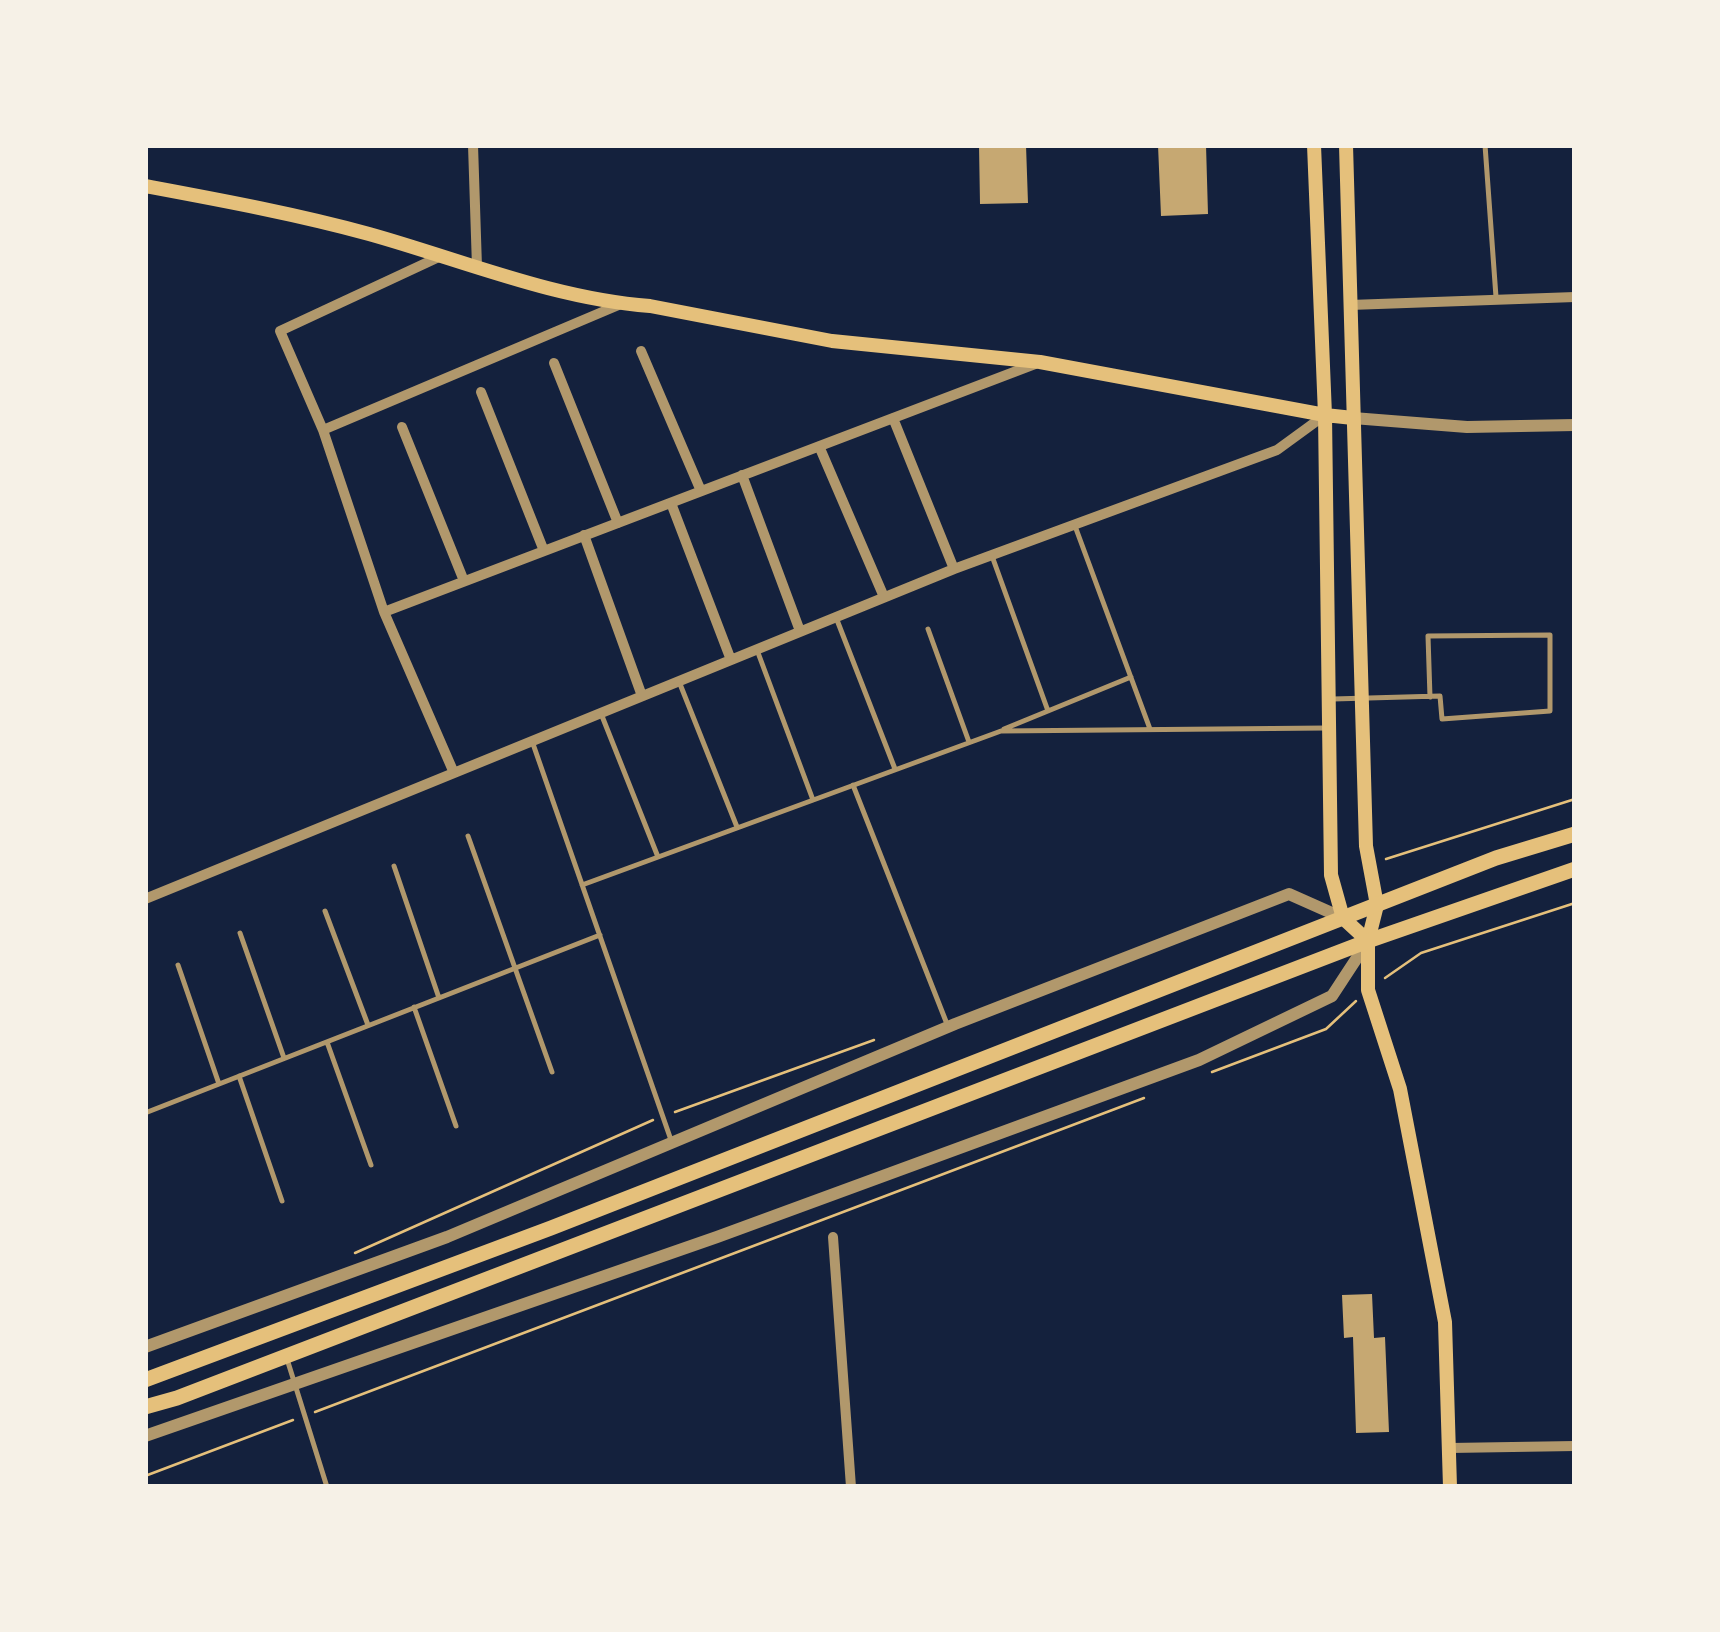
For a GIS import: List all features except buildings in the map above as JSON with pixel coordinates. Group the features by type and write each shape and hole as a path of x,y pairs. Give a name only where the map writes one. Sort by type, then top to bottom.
{"main road":[{"path":"1314,145 1324,416 1331,875 1343,918 1368,941"},
{"path":"1346,145 1367,866 1377,905 1368,941 1368,990 1400,1089 1446,1322 1450,1487"},
{"path":"145,186 261,207 478,266 519,281 622,304 832,341 1040,362 1324,416 1353,418"},
{"path":"145,1380 569,1221 1496,858 1575,834"},
{"path":"145,1407 1368,941 1575,868"}],"street":[{"path":"473,145 478,266"},
{"path":"441,256 280,331 323,430 384,612 454,773"},
{"path":"1350,305 1575,298"},
{"path":"323,430 622,304"},
{"path":"641,351 701,491"},
{"path":"384,612 1040,362"},
{"path":"554,363 618,523"},
{"path":"481,392 544,551"},
{"path":"145,899 954,569 1277,450 1324,416"},
{"path":"893,418 954,569"},
{"path":"1353,418 1466,428 1575,425"},
{"path":"402,428 464,582"},
{"path":"819,446 884,598"},
{"path":"742,476 800,632"},
{"path":"671,502 731,660"},
{"path":"584,536 642,696"},
{"path":"145,1347 447,1237 948,1027 1289,894 1343,918"},
{"path":"145,1436 717,1237 1199,1060 1332,996 1368,941"},
{"path":"833,1238 851,1487"},
{"path":"1450,1448 1575,1446"}],"lane":[{"path":"1485,145 1497,300"},
{"path":"1075,526 1150,730"},
{"path":"992,556 1048,711"},
{"path":"836,617 896,769"},
{"path":"928,629 969,742"},
{"path":"1329,700 1430,697 1440,696 1442,719 1550,711 1550,635 1428,636 1430,697"},
{"path":"756,650 813,800"},
{"path":"582,885 1001,731 1131,677"},
{"path":"679,681 738,828"},
{"path":"601,713 658,857"},
{"path":"1001,731 1329,728"},
{"path":"532,741 672,1142"},
{"path":"853,785 948,1027"},
{"path":"468,836 552,1072"},
{"path":"394,866 438,998"},
{"path":"325,911 368,1025"},
{"path":"240,933 284,1058"},
{"path":"145,1113 600,935"},
{"path":"178,966 219,1084"},
{"path":"414,1007 456,1126"},
{"path":"327,1042 371,1165"},
{"path":"239,1076 282,1200"},
{"path":"286,1356 327,1487"}]}
